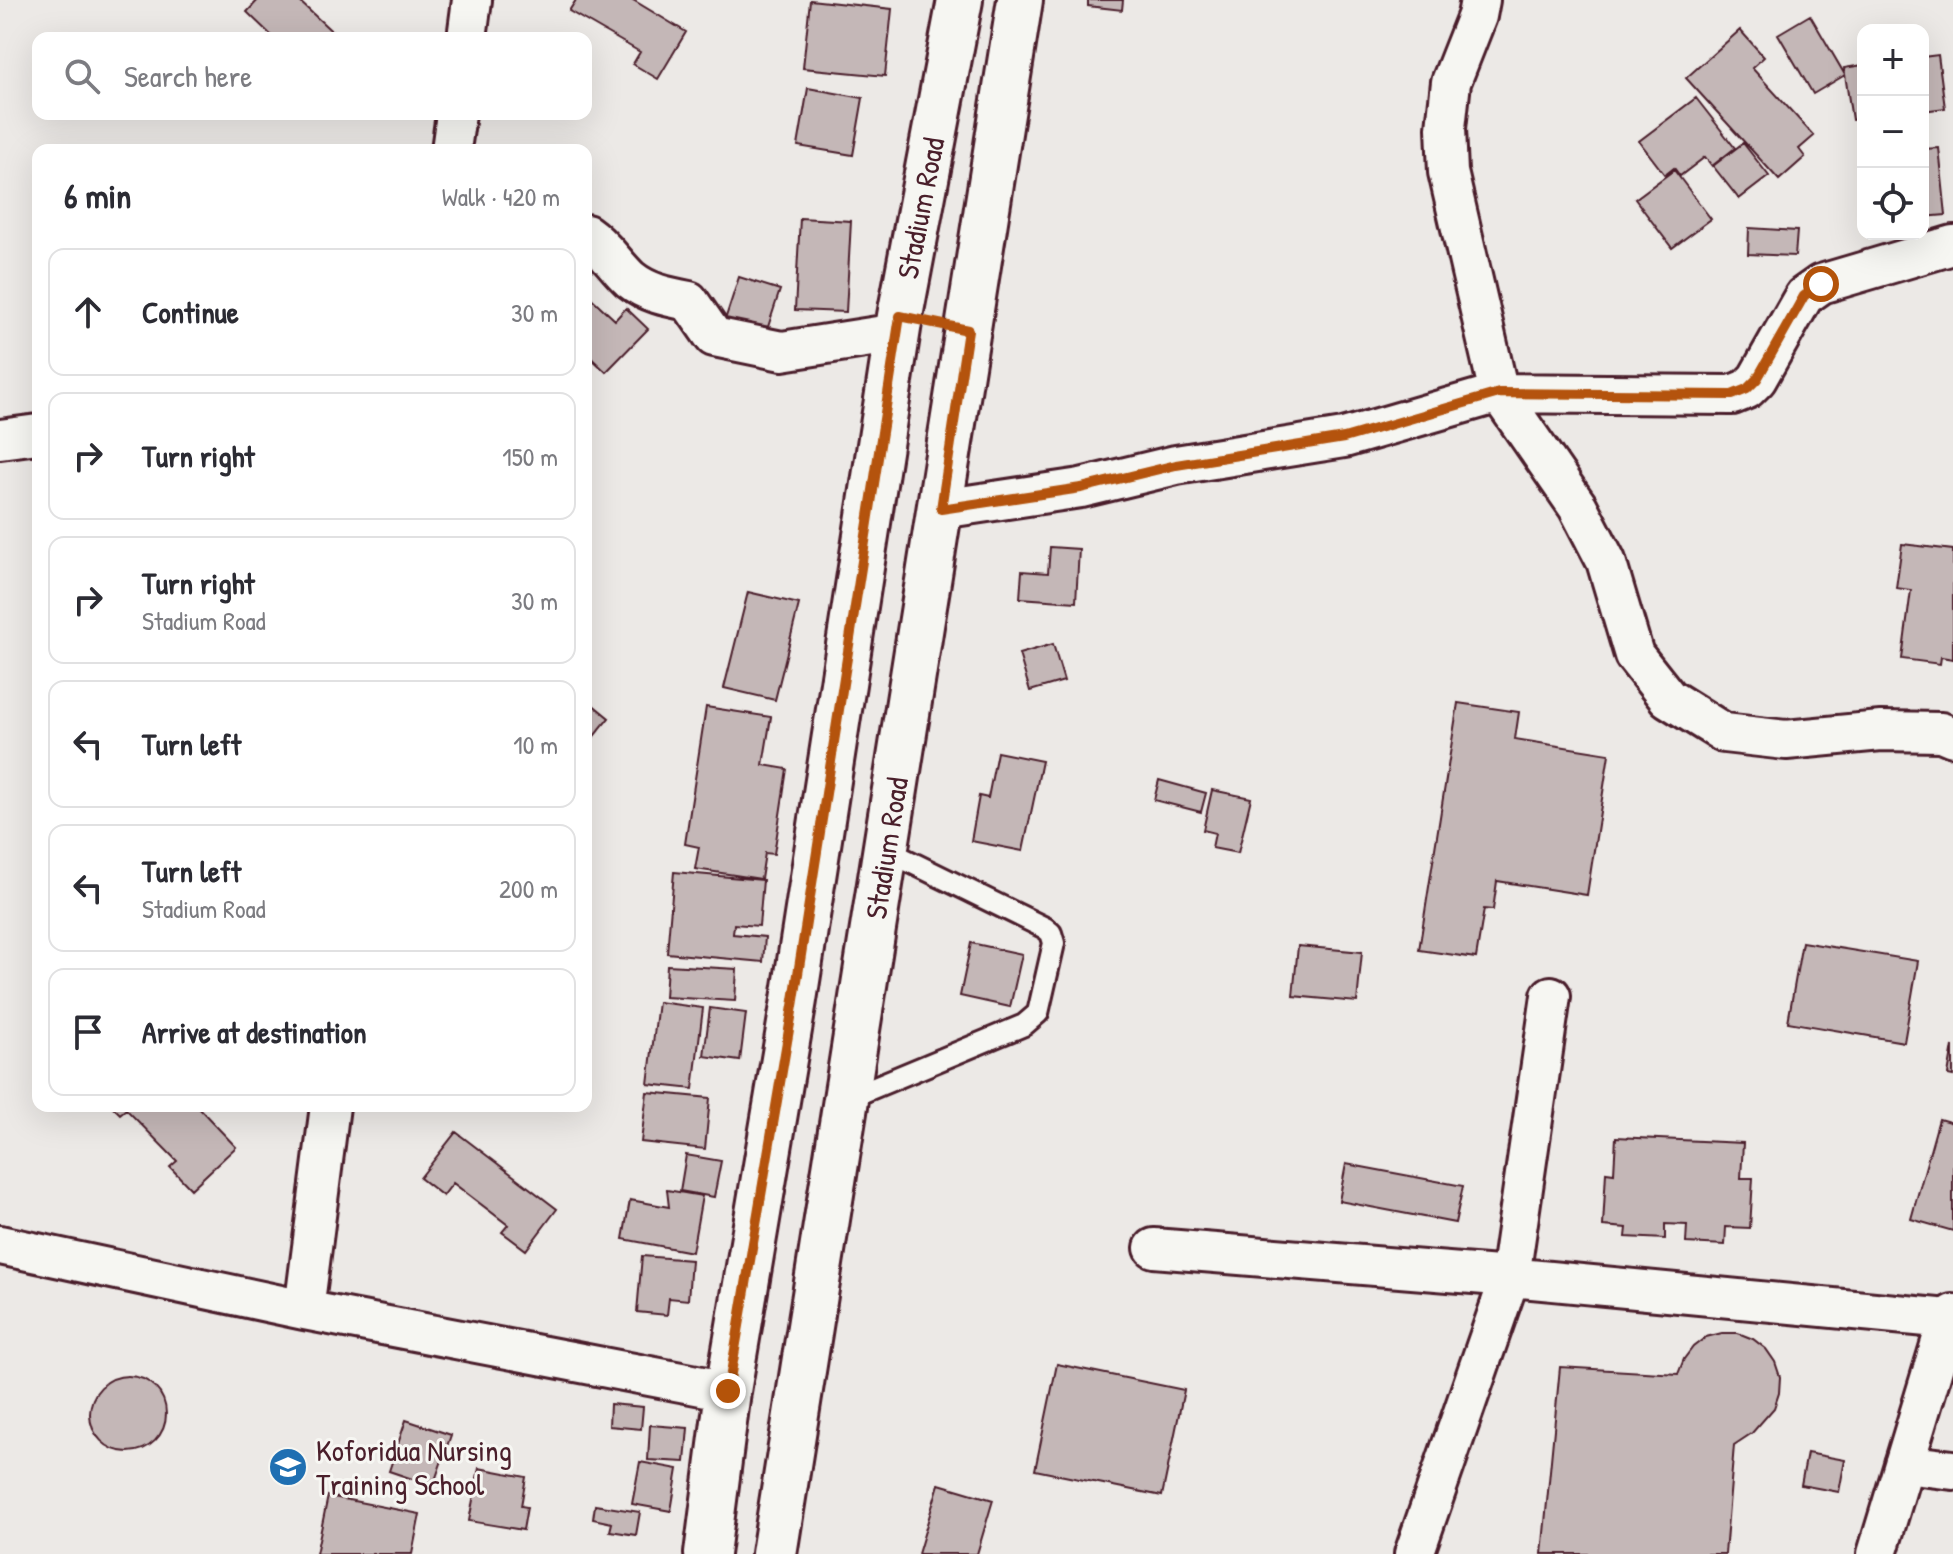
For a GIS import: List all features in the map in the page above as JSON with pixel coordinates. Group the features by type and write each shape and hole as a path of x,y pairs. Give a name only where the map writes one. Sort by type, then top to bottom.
{"main road":[{"name":"Stadium Road","path":"707,1554 728,1391 794,1000 899,324 960,0"},
{"name":"Stadium Road","path":"774,1554 1020,0"},
{"path":"910,262 975,277"},
{"path":"899,324 968,330"}],"street":[{"path":"468,32 472,0"},
{"path":"1480,0 1477,16 1451,82 1446,128 1448,172 1499,393 1578,507 1606,561 1634,655 1668,698 1724,733 1786,740 1881,731 1941,732 1953,737"},
{"path":"452,144 455,120"},
{"path":"592,238 630,279 656,294 689,301 714,337 782,351 899,324"},
{"path":"941,509 1081,488 1176,465 1344,438 1499,393 1732,395 1747,389 1757,379 1804,296 1821,284 1953,245"},
{"path":"0,439 32,435"},
{"path":"1414,1554 1510,1277 1551,996"},
{"path":"304,1310 329,1112"},
{"path":"0,1245 304,1310 728,1391"},
{"path":"1154,1248 1950,1317 1877,1554"},
{"path":"1904,1464 1953,1470"}],"lane":[{"path":"846,1099 1024,1025 1038,1013 1054,943 1051,933 1045,928 886,850"}],"building":[{"path":"258,0 298,0 333,32 268,32 247,12"},
{"path":"576,0 633,0 686,32 658,79 633,64 640,52 569,11"},
{"path":"810,0 892,9 885,76 803,68"},
{"path":"1088,0 1123,0 1122,10 1088,6"},
{"path":"1810,15 1845,75 1813,94 1778,34"},
{"path":"1740,30 1764,57 1752,68 1814,136 1799,149 1805,157 1779,180 1686,78"},
{"path":"1938,55 1945,108 1929,110 1929,56"},
{"path":"1857,66 1857,120 1852,120 1844,68"},
{"path":"808,88 863,98 853,155 798,146"},
{"path":"1696,98 1735,148 1712,166 1705,157 1680,176 1674,168 1665,175 1639,141"},
{"path":"1743,143 1769,176 1739,199 1713,166"},
{"path":"1939,148 1946,215 1929,216 1929,149"},
{"path":"1674,170 1711,219 1672,248 1635,199"},
{"path":"800,218 851,221 846,312 795,310"},
{"path":"1749,228 1797,231 1795,256 1748,254"},
{"path":"739,277 780,290 766,333 725,320"},
{"path":"592,299 615,320 626,308 648,329 606,372 592,359"},
{"path":"1902,544 1953,550 1953,659 1941,657 1940,664 1902,659 1911,590 1896,588"},
{"path":"1050,547 1079,549 1076,602 1020,598 1022,571 1048,573"},
{"path":"748,592 799,604 775,700 724,688"},
{"path":"1053,644 1064,681 1030,691 1019,654"},
{"path":"1458,703 1519,712 1515,739 1609,754 1587,895 1497,881 1493,910 1484,909 1476,958 1419,950"},
{"path":"592,704 609,718 592,739"},
{"path":"706,707 771,717 763,765 787,769 774,854 765,853 761,879 695,869 699,847 685,844"},
{"path":"997,752 1042,761 1023,851 971,841 979,796 988,798"},
{"path":"1159,780 1206,793 1201,812 1154,800"},
{"path":"1212,790 1251,798 1238,853 1212,848 1215,833 1203,830"},
{"path":"674,872 763,880 759,926 734,924 733,934 765,937 763,962 667,953"},
{"path":"1802,942 1918,961 1904,1042 1788,1022"},
{"path":"971,943 1022,954 1010,1007 960,996"},
{"path":"1298,946 1362,952 1357,1002 1293,996"},
{"path":"667,965 737,969 735,1001 665,997"},
{"path":"658,1002 703,1008 693,1089 648,1084"},
{"path":"710,1008 746,1013 740,1061 704,1056"},
{"path":"1953,1046 1953,1076 1948,1075"},
{"path":"647,1092 710,1098 705,1149 641,1142"},
{"path":"129,1112 203,1112 236,1147 191,1189 170,1167 177,1161"},
{"path":"1939,1119 1953,1123 1953,1231 1911,1219"},
{"path":"456,1132 557,1209 526,1250 502,1232 508,1225 453,1183 443,1196 420,1178"},
{"path":"1616,1137 1743,1143 1741,1178 1753,1178 1750,1228 1726,1227 1725,1245 1686,1243 1687,1225 1665,1224 1665,1239 1626,1237 1627,1228 1603,1226 1606,1172 1614,1173"},
{"path":"686,1155 721,1161 714,1197 680,1191"},
{"path":"1346,1164 1463,1186 1455,1223 1339,1201"},
{"path":"667,1190 702,1196 692,1252 623,1239 630,1200 669,1207"},
{"path":"642,1256 691,1260 688,1300 669,1298 667,1315 637,1312"},
{"path":"1738,1333 1753,1339 1766,1349 1780,1377 1774,1408 1752,1433 1734,1445 1725,1554 1542,1554 1560,1367 1678,1374 1693,1347 1706,1337"},
{"path":"1057,1364 1184,1390 1162,1496 1035,1470"},
{"path":"128,1376 142,1379 155,1387 163,1400 166,1414 163,1428 155,1441 142,1449 128,1452 114,1449 101,1441 93,1428 90,1414 93,1400 101,1387 114,1379"},
{"path":"610,1404 643,1407 641,1429 609,1426"},
{"path":"406,1420 451,1435 433,1486 389,1471"},
{"path":"650,1425 688,1428 685,1462 648,1460"},
{"path":"1807,1453 1845,1460 1839,1492 1801,1485"},
{"path":"640,1462 678,1469 671,1511 632,1504"},
{"path":"479,1468 526,1477 521,1506 527,1507 523,1530 469,1521"},
{"path":"939,1484 993,1500 977,1554 918,1554"},
{"path":"328,1496 420,1514 412,1554 316,1554"},
{"path":"595,1505 640,1512 636,1535 610,1531 612,1523 593,1519"}],"place":[{"name":"Koforidua Nursing Training School","path":"288,1467"}],"route":[{"path":"728,1391 794,1000 900,316 968,330 941,509 1081,488 1176,465 1344,438 1499,393 1732,395 1747,389 1757,379 1804,296 1821,284"}]}
